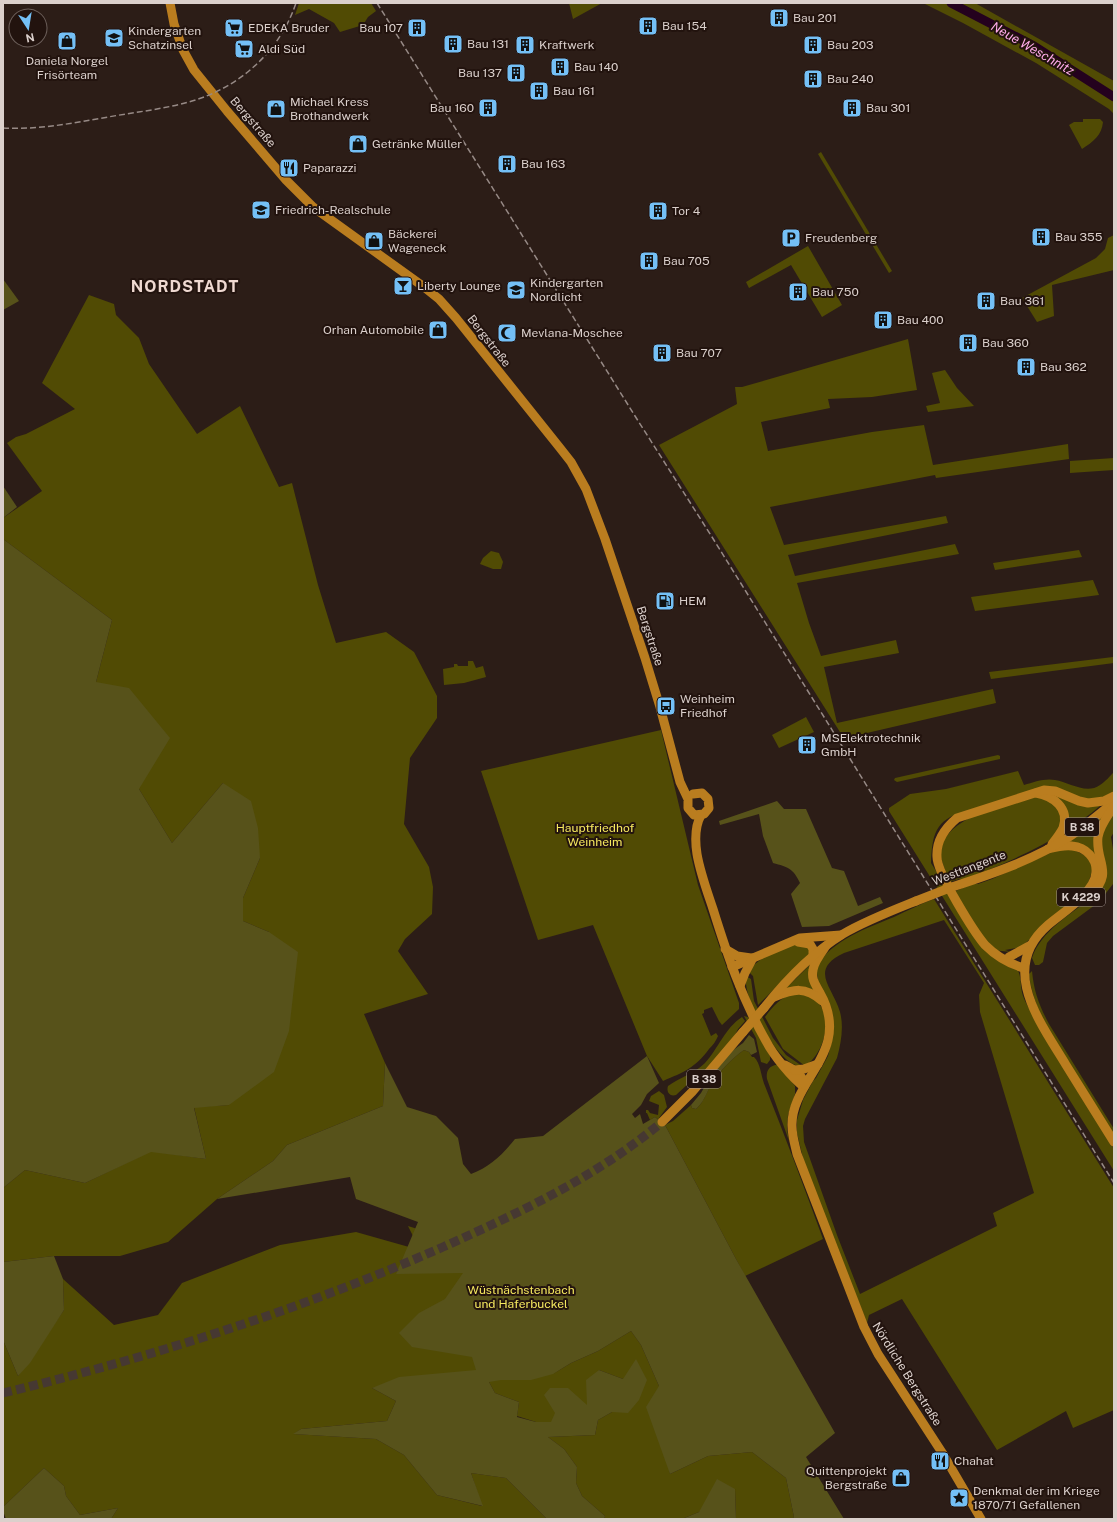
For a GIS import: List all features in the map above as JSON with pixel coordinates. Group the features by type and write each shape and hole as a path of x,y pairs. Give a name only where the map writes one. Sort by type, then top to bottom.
{"main road":[{"name":"Bergstraße","path":"170,3 174,24 194,70 286,180 313,207 439,299 456,318 571,462 592,503 621,585 654,687 677,771 683,788 691,796"},
{"path":"1024,968 1010,963 985,944 943,876 937,857 939,843 943,834 972,814 1044,790 1052,790 1088,803 1104,801 1114,796"},
{"name":"Bergstraße","path":"702,793 708,799 709,808 706,812 697,814 688,808 691,796 702,793"},
{"path":"1033,793 1054,799 1060,806 1063,813 1064,821 1062,829 1048,849"},
{"name":"Westtangente","path":"826,946 842,934 864,922 1004,868 1048,849 1070,836 1114,802"},
{"name":"K 4229","path":"1024,968 1039,940 1100,885 1103,872 1099,835 1103,823 1114,806"},
{"name":"Bergstraße","path":"697,814 696,840 698,860 725,949 732,967 749,1009 766,1042 796,1081 805,1086"},
{"name":"K 4229","path":"1048,849 1072,845 1085,850 1094,861 1096,869 1095,878 1084,895 1046,926 1031,945 1026,957 1024,968 1027,992 1032,1006 1044,1029 1114,1142"},
{"path":"732,967 800,938 842,934"},
{"path":"792,942 806,942 810,944 813,956"},
{"path":"1010,957 1031,945"},
{"name":"B 38","path":"662,1122 692,1092 792,976 826,946"},
{"name":"Nördliche Bergstraße","path":"826,946 813,969 812,976 825,1004 830,1027 828,1040 818,1064 805,1086 793,1115 793,1138 797,1154 867,1334 943,1454 981,1519"},
{"path":"725,949 737,956 753,958"},
{"path":"998,955 1010,957 1022,962 1024,968"},
{"path":"740,986 753,958"},
{"path":"772,998 793,990 803,990 817,996 825,1004"},
{"path":"782,1063 796,1070 802,1076 805,1086"},
{"path":"796,1070 818,1064"}],"green space":[{"path":"299,3 371,3 376,11 368,17 363,25 340,32 334,23 309,9 295,15"},
{"path":"569,3 602,3 573,19"},
{"path":"923,3 975,3 1114,81 1114,114 1109,109 1036,63"},
{"path":"1083,119 1100,119 1103,122 1101,131 1096,138 1082,149 1069,125 1074,122 1083,122"},
{"path":"821,152 892,271 889,273 818,154"},
{"path":"1114,235 1114,270 1052,285 1054,316 1037,322 1022,298 1096,258 1105,249 1108,238"},
{"path":"808,246 842,305 822,317 791,265 749,288 746,282"},
{"path":"3,279 19,301 3,310"},
{"path":"89,295 114,304 116,315 139,338 149,364 197,434 240,406 279,487 292,483 318,585 336,643 386,632 414,652 437,696 437,718 410,758 404,824 429,867 433,887 432,914 405,939 398,951 428,994 364,1014 385,1063 383,1106 287,1145 273,1161 217,1199 168,1242 120,1256 54,1256 3,1262 3,1188 25,1170 85,1183 151,1151 206,1159 194,1107 229,1105 269,932 243,921 243,898 260,858 223,783 172,843 139,789 96,682 112,620 3,539 3,518 42,491 7,443 16,437 26,434 75,409 42,383"},
{"path":"908,339 917,390 872,397 828,399 830,408 761,422 768,451 872,432 924,425 933,465 1068,444 1069,459 936,478 935,475 770,507 784,545 946,516 948,523 788,555 795,576 955,544 959,554 797,583 821,656 896,640 899,653 824,667 837,723 993,689 996,703 854,736 845,740 659,445 737,404 735,387 742,387"},
{"path":"945,370 957,388 974,406 928,412 926,406 940,403 932,373"},
{"path":"1114,458 1114,470 1070,473 1070,461"},
{"path":"3,486 17,507 3,518"},
{"path":"3,539 112,620 96,682 129,688 170,738 139,789 172,843 223,783 251,801 258,828 260,858 243,898 243,921 269,932 298,952 289,1031 274,1072 229,1105 194,1108 206,1159 151,1152 85,1183 25,1170 3,1188"},
{"path":"1079,550 1082,557 995,570 993,563"},
{"path":"491,551 499,553 503,562 501,569 493,569 480,564 483,558"},
{"path":"1093,580 1099,595 975,611 971,597"},
{"path":"1113,657 1114,663 991,679 989,672"},
{"path":"468,661 473,661 476,668 483,666 486,677 464,683 444,685 443,669 454,667 454,664 457,664 458,666 468,666"},
{"path":"806,717 814,732 779,748 772,735"},
{"name":"Hauptfriedhof Weinheim","path":"661,730 698,885 739,1003 739,1009 722,1025 712,1007 704,1010 704,1013 702,1014 711,1036 716,1033 718,1036 716,1040 694,1065 663,1081 647,1056 593,925 538,940 481,771"},
{"path":"998,755 1000,756 1000,759 897,782 894,780 895,778"},
{"path":"1018,771 1024,785 1051,780 1089,789 1095,788 1106,781 1114,772 1114,793 1098,808 1080,821 1043,844 983,872 963,880 959,879 950,882 942,861 941,847 948,834 953,829 971,817 964,812 954,815 941,824 937,830 932,845 931,863 983,947 1017,969 1019,972 1022,993 1027,1005 1114,1149 1114,1171 889,811 889,808 910,794 946,789"},
{"path":"777,801 784,809 806,809 832,868 844,871 858,906 880,897 883,903 829,926 802,927 791,894 800,883 790,869 773,863 763,836 759,814 720,825 719,821"},
{"path":"1114,811 1114,832 1111,837 1114,855 1113,884 1099,902 1053,936 1047,943 1043,962 1039,965 1035,965 1032,958 1036,948 1042,940 1057,924 1091,898 1101,846 1101,835"},
{"path":"1101,817 1098,859 1066,843"},
{"path":"1070,848 1088,857 1093,868 1087,887 1018,950 1016,948 1005,950 1011,952 992,950 953,892 972,884 978,884 992,879 1059,849"},
{"path":"934,899 1114,1188 1114,1410 1073,1428 1066,1411 997,1450 902,1299 869,1315 867,1323 806,1171 797,1133 797,1120 803,1100 828,1056 832,1040 816,967 831,949 851,936","holes":["944,920 984,983 979,995 980,1012 1034,1193 993,1213 997,1226 860,1294 804,1142 803,1126 805,1119 837,1058 841,1041 842,1029 840,1012 826,980 825,973 827,966 833,959 844,953"]},
{"path":"794,944 807,945 810,952 807,957 758,1005 753,976 748,971 763,958"},
{"path":"814,961 819,994 782,992"},
{"path":"1032,971 1036,992 1045,1017 1114,1129 1114,1136 1046,1026 1031,988 1029,974"},
{"path":"746,976 751,979 754,1001 773,1038 786,1055 802,1066 793,1064 783,1056 764,1030 750,999 746,986"},
{"path":"794,993 812,996 822,1008 825,1017 826,1026 822,1045 812,1060 805,1066 783,1049 765,1017 778,1002"},
{"path":"744,1016 748,1017 770,1056 770,1060 767,1064 761,1062 756,1038"},
{"path":"742,1017 745,1021 738,1029 734,1037 704,1073 689,1083 676,1095 669,1094 668,1086 705,1063 726,1033"},
{"path":"749,1035 754,1039 757,1052 751,1055 749,1052 744,1050 735,1057 717,1076 699,1106 696,1109 692,1108 691,1105 701,1093 710,1077 732,1051 743,1043"},
{"path":"744,1050 749,1052 758,1063 823,1239 745,1276 665,1125 673,1121 691,1105 692,1108 696,1109 717,1076 730,1061"},
{"name":"Wüstnächstenbach und Haferbuckel","path":"647,1056 659,1083 647,1094 641,1105 632,1114 635,1118 640,1114 643,1124 655,1117 665,1125 736,1259 835,1433 806,1457 844,1519 792,1519 794,1517 786,1478 752,1452 708,1456 670,1474 646,1407 659,1386 641,1345 631,1331 598,1351 571,1363 553,1374 531,1380 501,1380 489,1382 495,1393 519,1402 517,1417 536,1422 551,1422 555,1413 544,1395 550,1388 568,1388 587,1405 586,1380 599,1370 623,1379 636,1359 647,1380 639,1400 628,1413 612,1412 598,1420 595,1435 548,1437 564,1449 577,1467 576,1483 582,1496 605,1516 604,1519 547,1519 506,1478 471,1473 483,1506 437,1495 404,1455 376,1439 293,1434 301,1429 387,1421 396,1401 372,1388 399,1377 476,1370 472,1357 412,1347 399,1333 419,1313 445,1299 463,1273 396,1274 418,1222 356,1199 350,1177 217,1199 273,1161 287,1145 383,1106 385,1063 407,1107 436,1116 458,1138 463,1164 471,1174 484,1168 495,1160 515,1139 543,1136"},
{"path":"775,1065 778,1065 795,1086 795,1094 788,1115 787,1129 789,1141 767,1079 768,1070"},
{"path":"659,1091 664,1095 667,1107 659,1120 655,1117 650,1120 646,1110 650,1113 658,1115 659,1105 649,1101 651,1096"},
{"name":"Wüstnächstenbach und Haferbuckel","path":"408,1226 655,1304 553,1374 571,1363 598,1351 631,1331 641,1345 659,1386 670,1474 708,1456 752,1452 786,1478 794,1517 792,1519 736,1519 735,1489 699,1512 682,1519 604,1519 605,1516 582,1496 576,1483 577,1467 564,1449 548,1437 595,1435 598,1420 612,1412 623,1379 599,1370 587,1405 556,1413 552,1422 536,1422 517,1416 519,1402 495,1393 489,1382 372,1388 396,1401 387,1421 301,1429 294,1434 376,1439 404,1455 437,1495 482,1506 471,1473 506,1478 547,1519 111,1519 118,1508 80,1515 66,1496 64,1486 44,1468 3,1507 3,1340 18,1376 64,1310 63,1279 114,1325 158,1315 182,1283 280,1245 356,1232 409,1247 396,1274 414,1238"},
{"path":"54,1256 63,1279 64,1310 30,1363 18,1376 3,1340 3,1262"},
{"path":"44,1468 64,1486 66,1496 80,1515 118,1508 111,1519 6,1519 3,1507"},
{"path":"717,1479 735,1489 736,1519 682,1519 699,1512"}],"waterway":[{"name":"Neue Weschnitz","path":"951,3 1034,46 1114,97"}],"tunnel":[{"path":"3,1393 115,1364 226,1330 390,1270 472,1234 557,1192 611,1160 662,1122"}],"railway":[{"path":"3,128 30,128 69,124 171,106 210,95 226,87 256,65 280,37 296,3"},
{"path":"377,3 712,537 1114,1183"}],"place":[{"name":"Bau 201","path":"779,18"},
{"name":"Bau 154","path":"648,26"},
{"name":"EDEKA Bruder","path":"234,28"},
{"name":"Bau 107","path":"417,28"},
{"name":"Kindergarten Schatzinsel","path":"114,38"},
{"name":"Daniela Norgel Frisörteam","path":"67,41"},
{"name":"Bau 131","path":"453,44"},
{"name":"Kraftwerk","path":"525,45"},
{"name":"Bau 203","path":"813,45"},
{"name":"Aldi Süd","path":"244,49"},
{"name":"Bau 140","path":"560,67"},
{"name":"Bau 137","path":"516,73"},
{"name":"Bau 240","path":"813,79"},
{"name":"Bau 161","path":"539,91"},
{"name":"Bau 160","path":"488,108"},
{"name":"Bau 301","path":"852,108"},
{"name":"Michael Kress Brothandwerk","path":"276,109"},
{"name":"Getränke Müller","path":"358,144"},
{"name":"Bau 163","path":"507,164"},
{"name":"Paparazzi","path":"289,168"},
{"name":"Friedrich-Realschule","path":"261,210"},
{"name":"Tor 4","path":"658,211"},
{"name":"Bau 355","path":"1041,237"},
{"name":"Freudenberg","path":"791,238"},
{"name":"Bäckerei Wageneck","path":"374,241"},
{"name":"Bau 705","path":"649,261"},
{"name":"Liberty Lounge","path":"403,286"},
{"name":"Kindergarten Nordlicht","path":"516,290"},
{"name":"Bau 750","path":"798,292"},
{"name":"Bau 361","path":"986,301"},
{"name":"Bau 400","path":"883,320"},
{"name":"Orhan Automobile","path":"438,330"},
{"name":"Mevlana-Moschee","path":"507,333"},
{"name":"Bau 360","path":"968,343"},
{"name":"Bau 707","path":"662,353"},
{"name":"Bau 362","path":"1026,367"},
{"name":"HEM","path":"665,601"},
{"name":"Weinheim Friedhof","path":"666,706"},
{"name":"MSElektrotechnik GmbH","path":"807,745"},
{"name":"Chahat","path":"940,1461"},
{"name":"Quittenprojekt Bergstraße","path":"901,1478"},
{"name":"Denkmal der im Kriege 1870/71 Gefallenen","path":"959,1498"}],"district":[{"name":"NORDSTADT","path":"185,286"}]}
